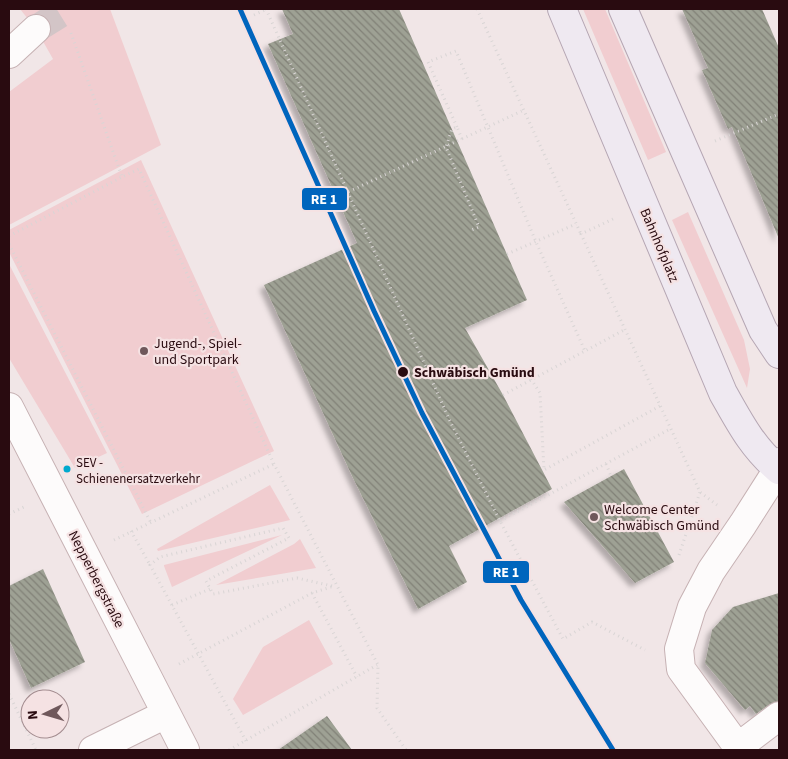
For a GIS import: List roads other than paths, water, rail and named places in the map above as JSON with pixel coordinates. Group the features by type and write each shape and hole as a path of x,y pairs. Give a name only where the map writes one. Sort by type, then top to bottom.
{"main road":[{"name":"Bahnhofplatz","path":"562,9 722,393 746,435 760,452 779,467"},
{"path":"623,9 763,330 779,354"}],"street":[{"path":"9,54 36,29"},
{"name":"Nepperbergstraße","path":"9,407 185,750"},
{"path":"779,467 744,524 711,571 692,607 679,649 681,668 739,749 779,716"},
{"path":"92,750 166,714"}],"tunnel":[{"path":"36,29 68,9"}],"place":[{"name":"Jugend-, Spiel- und Sportpark","path":"144,351"},
{"name":"Schwäbisch Gmünd","path":"403,372"},
{"name":"SEV - Schienenersatzverkehr","path":"67,469"},
{"name":"Welcome Center Schwäbisch Gmünd","path":"594,517"}]}
